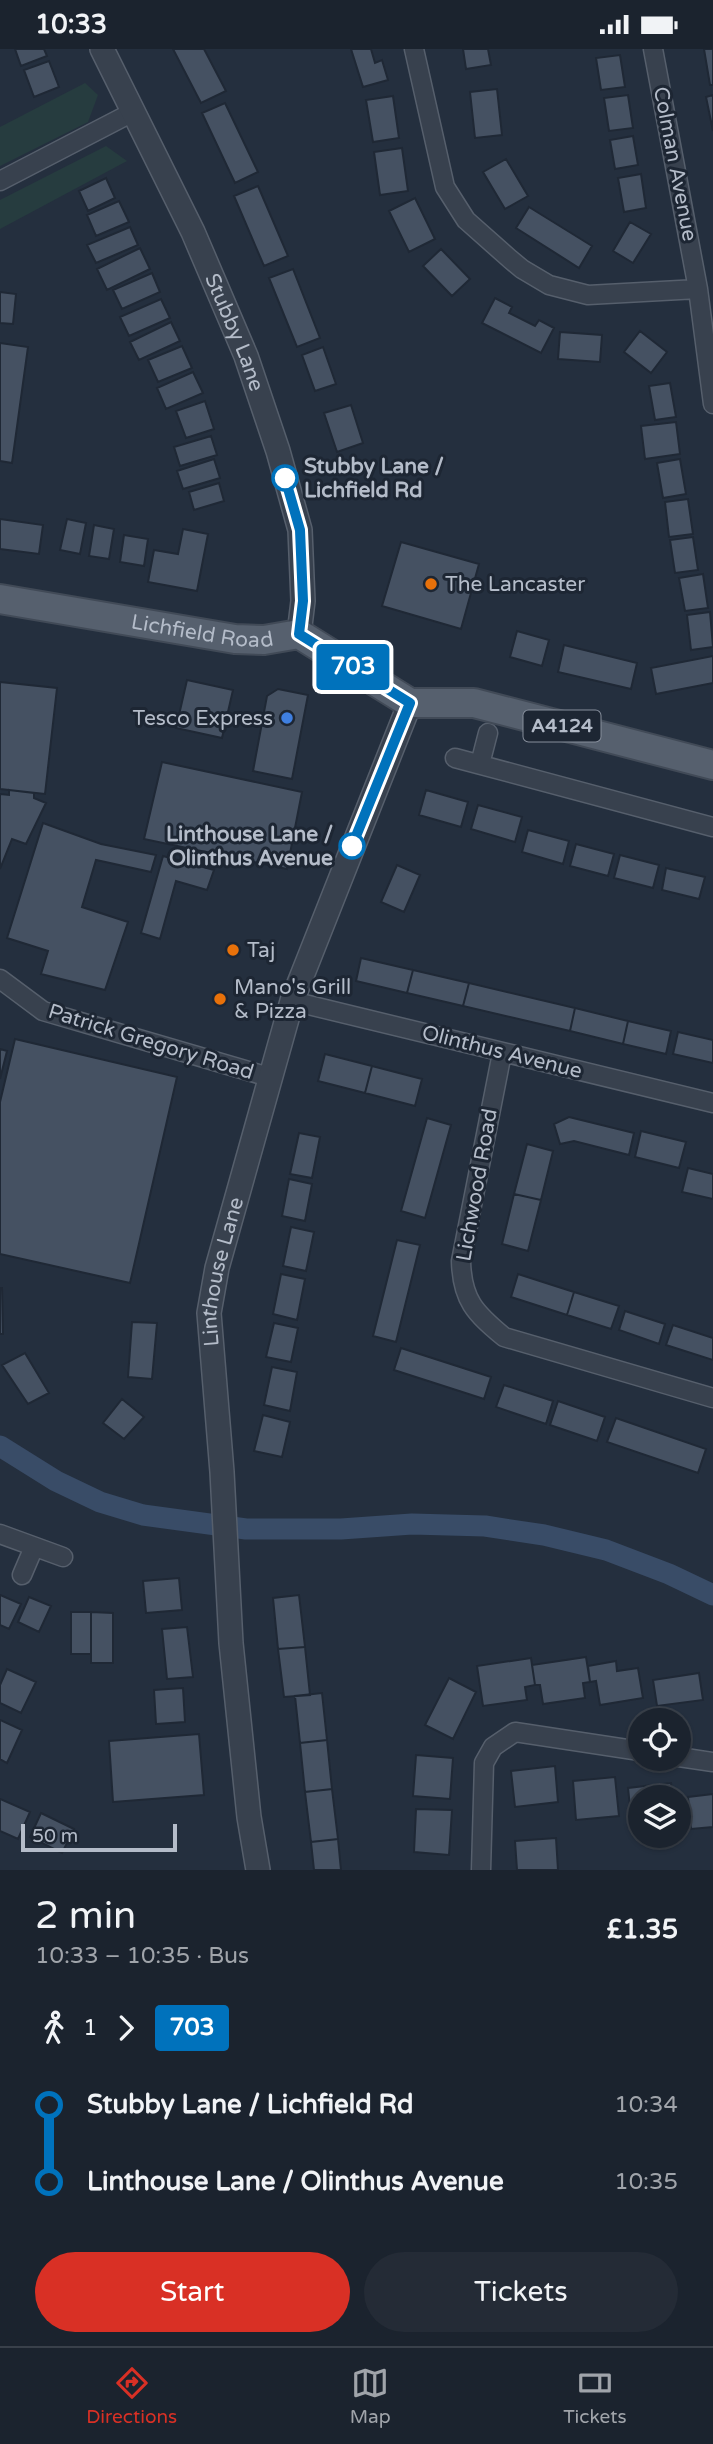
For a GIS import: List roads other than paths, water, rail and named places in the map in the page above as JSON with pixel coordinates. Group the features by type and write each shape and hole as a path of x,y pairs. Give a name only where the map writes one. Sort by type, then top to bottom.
{"main road":[{"name":"Lichfield Road","path":"0,599 235,639 264,639 299,634 410,703"},
{"name":"A4124","path":"410,703 474,703 713,765"}],"street":[{"name":"Stubby Lane","path":"102,49 131,113 193,232 246,356 278,451 300,530 303,601 299,634"},
{"path":"414,49 445,187 466,220 516,264 549,285 588,295 698,289"},
{"name":"Colman Avenue","path":"653,49 698,289 713,404"},
{"path":"0,181 131,113"},
{"name":"Linthouse Lane","path":"258,1870 249,1817 233,1657 209,1313 217,1268 292,1001 410,703"},
{"path":"480,764 488,733"},
{"path":"455,758 713,827"},
{"name":"Patrick Gregory Road","path":"0,979 43,1011 269,1077"},
{"name":"Olinthus Avenue","path":"292,1001 713,1103"},
{"name":"Lichwood Road","path":"502,1053 461,1261 461,1283 470,1301 483,1319 504,1336 713,1398"},
{"path":"0,1534 63,1557"},
{"path":"22,1575 34,1547"},
{"path":"481,1870 484,1763 494,1747 515,1732 628,1749"},
{"path":"691,1759 713,1762"}],"waterway":[{"path":"0,1446 56,1481 100,1502 143,1515 246,1529 341,1529 412,1524 485,1526 544,1535 606,1550 669,1574 713,1595"}],"place":[{"name":"Stubby Lane / Lichfield Rd","path":"285,478"},
{"name":"The Lancaster","path":"431,584"},
{"name":"Tesco Express","path":"287,718"},
{"name":"Linthouse Lane / Olinthus Avenue","path":"352,846"},
{"name":"Taj","path":"233,950"},
{"name":"Mano's Grill & Pizza","path":"220,999"}]}
